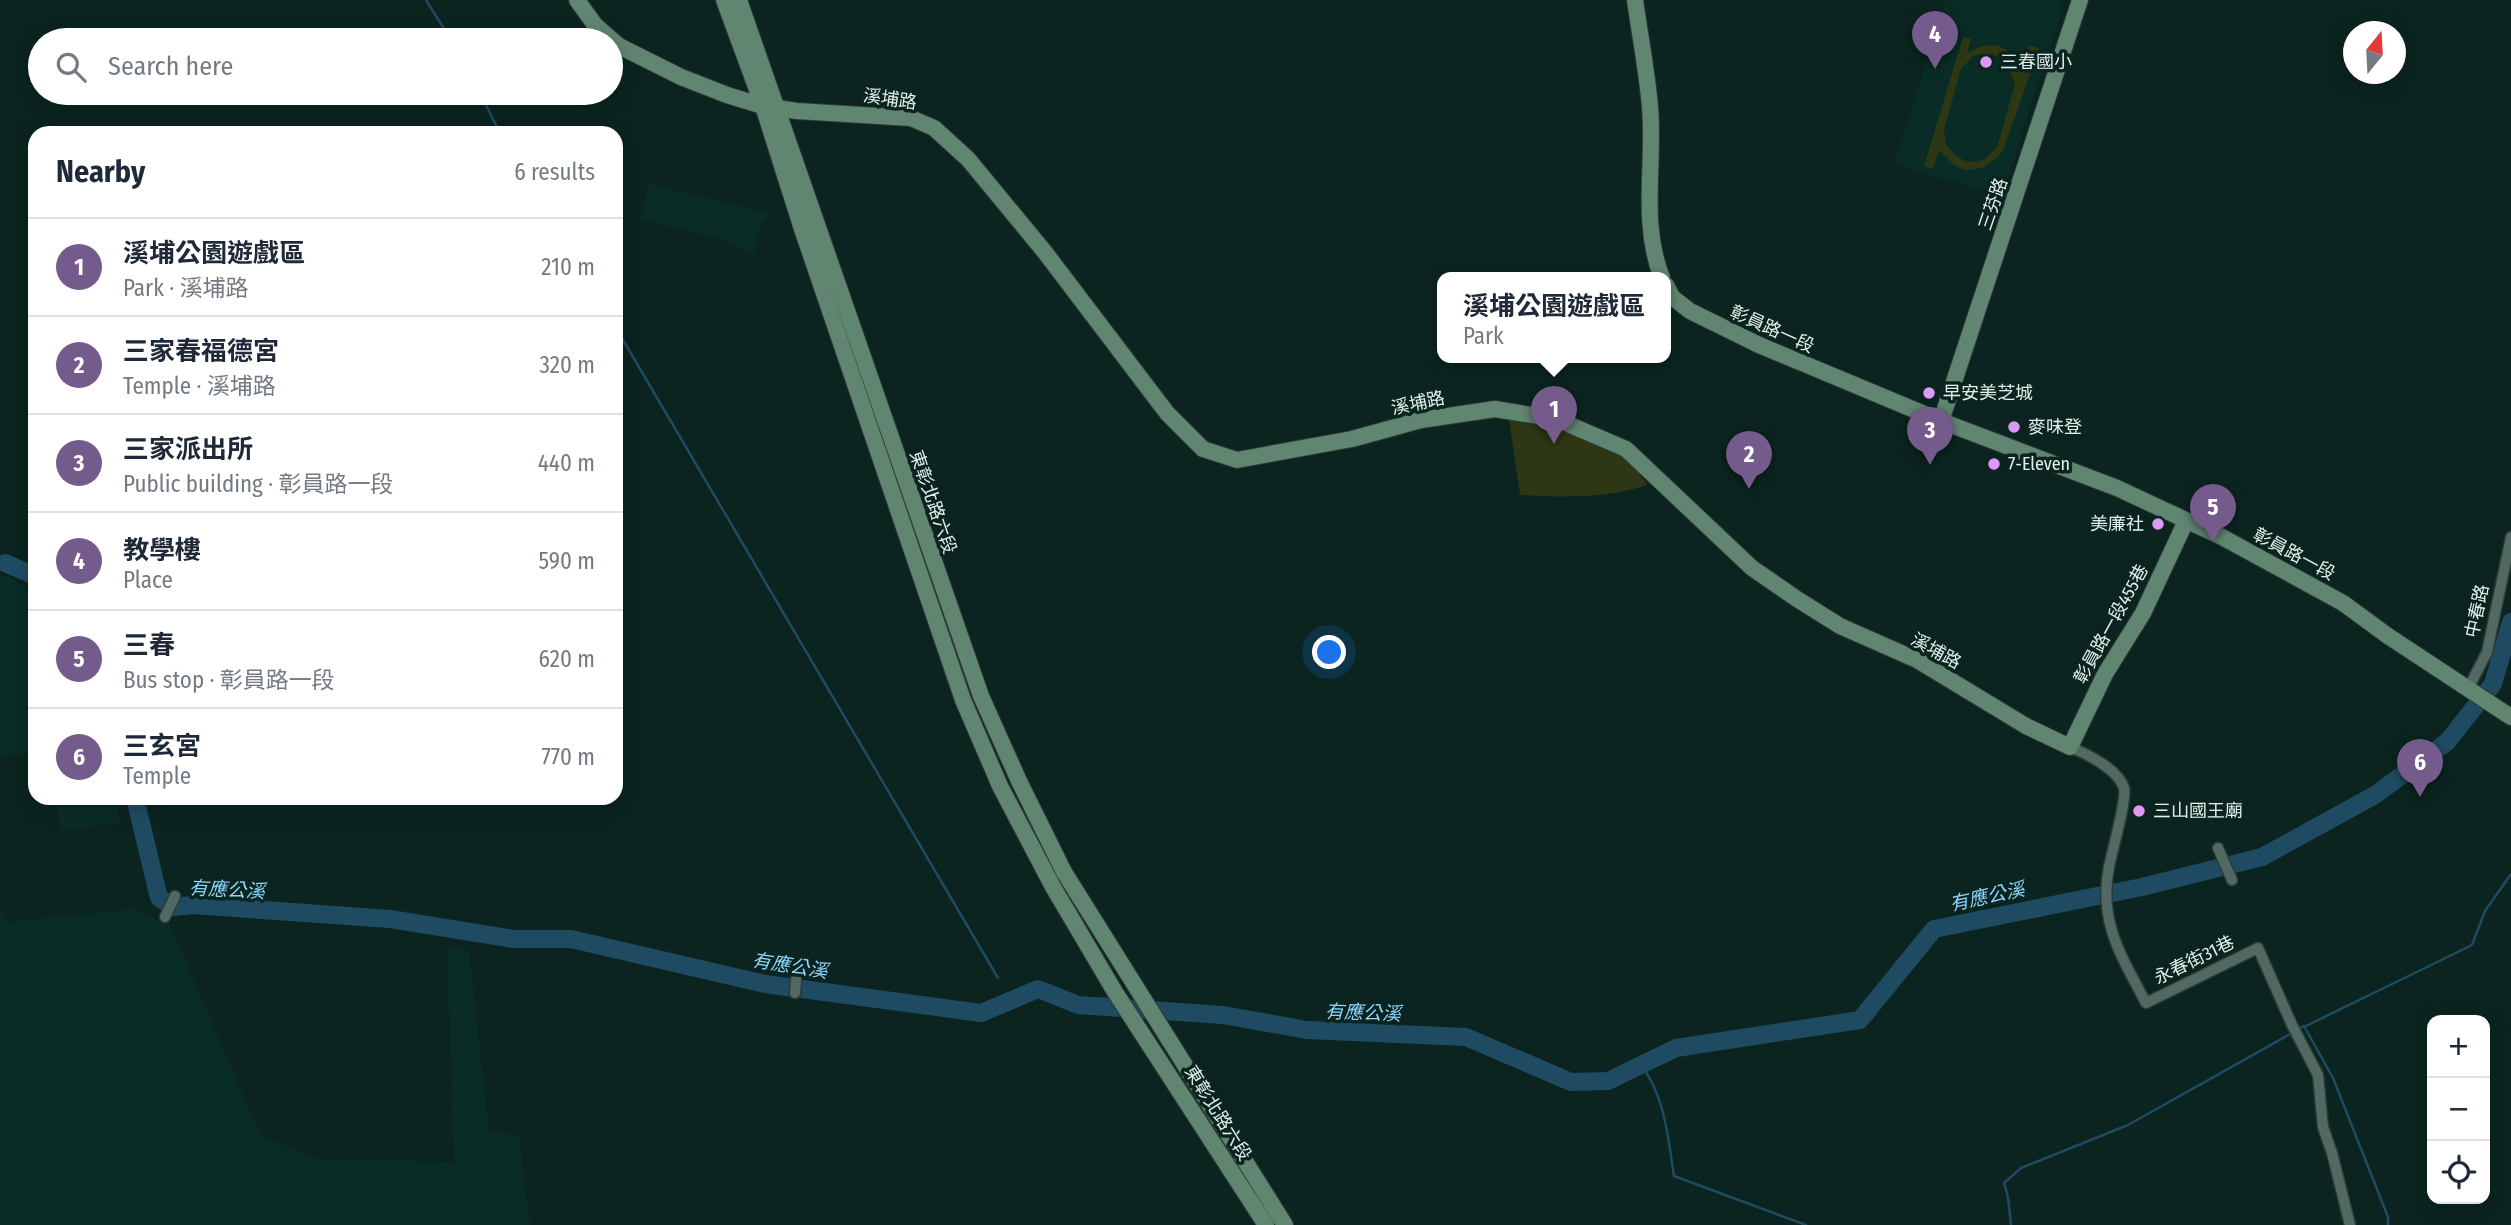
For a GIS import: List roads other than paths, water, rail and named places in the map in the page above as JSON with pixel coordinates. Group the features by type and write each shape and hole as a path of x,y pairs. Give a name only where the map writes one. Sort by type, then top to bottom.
{"street":[{"name":"溪埔路","path":"577,0 598,28"},
{"name":"東彰北路六段","path":"724,0 770,107 981,696 1019,781 1064,872 1285,1225"},
{"name":"東彰北路六段","path":"738,0 802,229 963,700 1000,786 1047,876 1115,992 1266,1225"},
{"path":"1635,0 1650,108 1648,205 1651,238 1660,272"},
{"name":"三芬路","path":"1941,421 2080,0"},
{"name":"溪埔路","path":"623,48 681,77 727,95 770,107 911,118 934,128 968,159 1044,251 1167,413 1203,449 1237,460 1352,439 1421,420 1494,409 1556,419 1626,449 1752,568 1840,626 1917,660 2026,726 2070,747 2118,776 2125,790 2108,870 2107,902 2113,940 2146,1003"},
{"name":"彰員路一段","path":"1671,295 1703,318 1759,345 1941,421 2117,488 2222,537 2343,603 2507,716"},
{"name":"彰員路一段455巷","path":"2070,747 2105,674 2143,613 2186,520"},
{"name":"中春路","path":"2470,691 2487,652 2511,537"},
{"path":"2218,848 2232,880"},
{"path":"165,917 175,896"},
{"name":"永春街31巷","path":"2146,1003 2258,948 2318,1075 2323,1127 2350,1225"},
{"path":"795,993 797,971"}],"waterway":[{"path":"426,0 444,28"},
{"path":"486,105 496,126"},
{"path":"623,340 998,978"},
{"name":"有應公溪","path":"5,563 28,573"},
{"name":"有應公溪","path":"137,805 159,898 174,907 192,905 390,919 514,939 571,939 765,984 981,1013 1038,989 1078,1005 1223,1015 1307,1030 1466,1037 1571,1082 1608,1081 1676,1048 1860,1020 1934,929 2142,887 2262,857 2375,795 2447,742 2493,684 2511,622"},
{"path":"2306,1026 2472,945 2485,911 2511,874"},
{"path":"2298,1030 2304,1026 2333,1078 2388,1217 2388,1225"},
{"path":"2011,1225 2004,1183 2021,1168 2128,1125 2292,1033"},
{"path":"1641,1065 1660,1104 1674,1176 1806,1225"}],"place":[{"name":"三春國小","path":"1986,62"},
{"name":"教學樓","path":"1935,69"},
{"name":"早安美芝城","path":"1929,393"},
{"name":"麥味登","path":"2014,427"},
{"name":"溪埔公園遊戲區","path":"1554,444"},
{"name":"7-Eleven","path":"1994,464"},
{"name":"三家派出所","path":"1930,465"},
{"name":"三家春福德宮","path":"1749,489"},
{"name":"美廉社","path":"2158,524"},
{"name":"三春","path":"2213,542"},
{"name":"三玄宮","path":"2420,797"},
{"name":"三山國王廟","path":"2139,811"}]}
